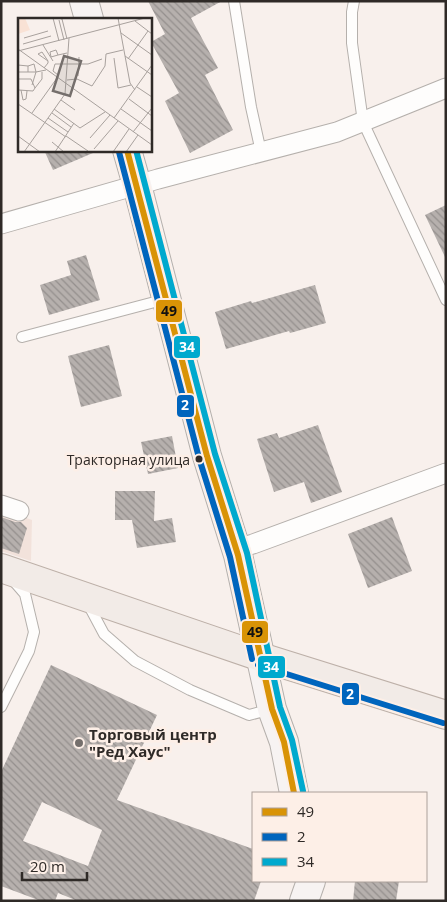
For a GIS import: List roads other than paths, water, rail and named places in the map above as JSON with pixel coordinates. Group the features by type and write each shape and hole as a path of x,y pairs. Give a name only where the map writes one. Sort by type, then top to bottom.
{"main road":[{"path":"2,569 261,657 446,715"}],"street":[{"path":"84,1 89,18"},
{"path":"1,224 137,185 337,132 446,88"},
{"path":"127,151 207,456 236,549 272,709 284,742 294,792"},
{"path":"236,549 446,473"},
{"path":"304,901 311,882"}],"lane":[{"path":"234,1 251,107 261,152"},
{"path":"354,1 352,43 363,122 446,300"},
{"path":"22,337 167,299"},
{"path":"1,707 29,651 34,632 25,594 2,569"},
{"path":"84,597 104,634 135,661 190,690 249,715 272,709"}],"place":[{"name":"Тракторная улица","path":"199,459"},
{"name":"Торговый центр \"Ред Хаус\"","path":"79,743"}]}
